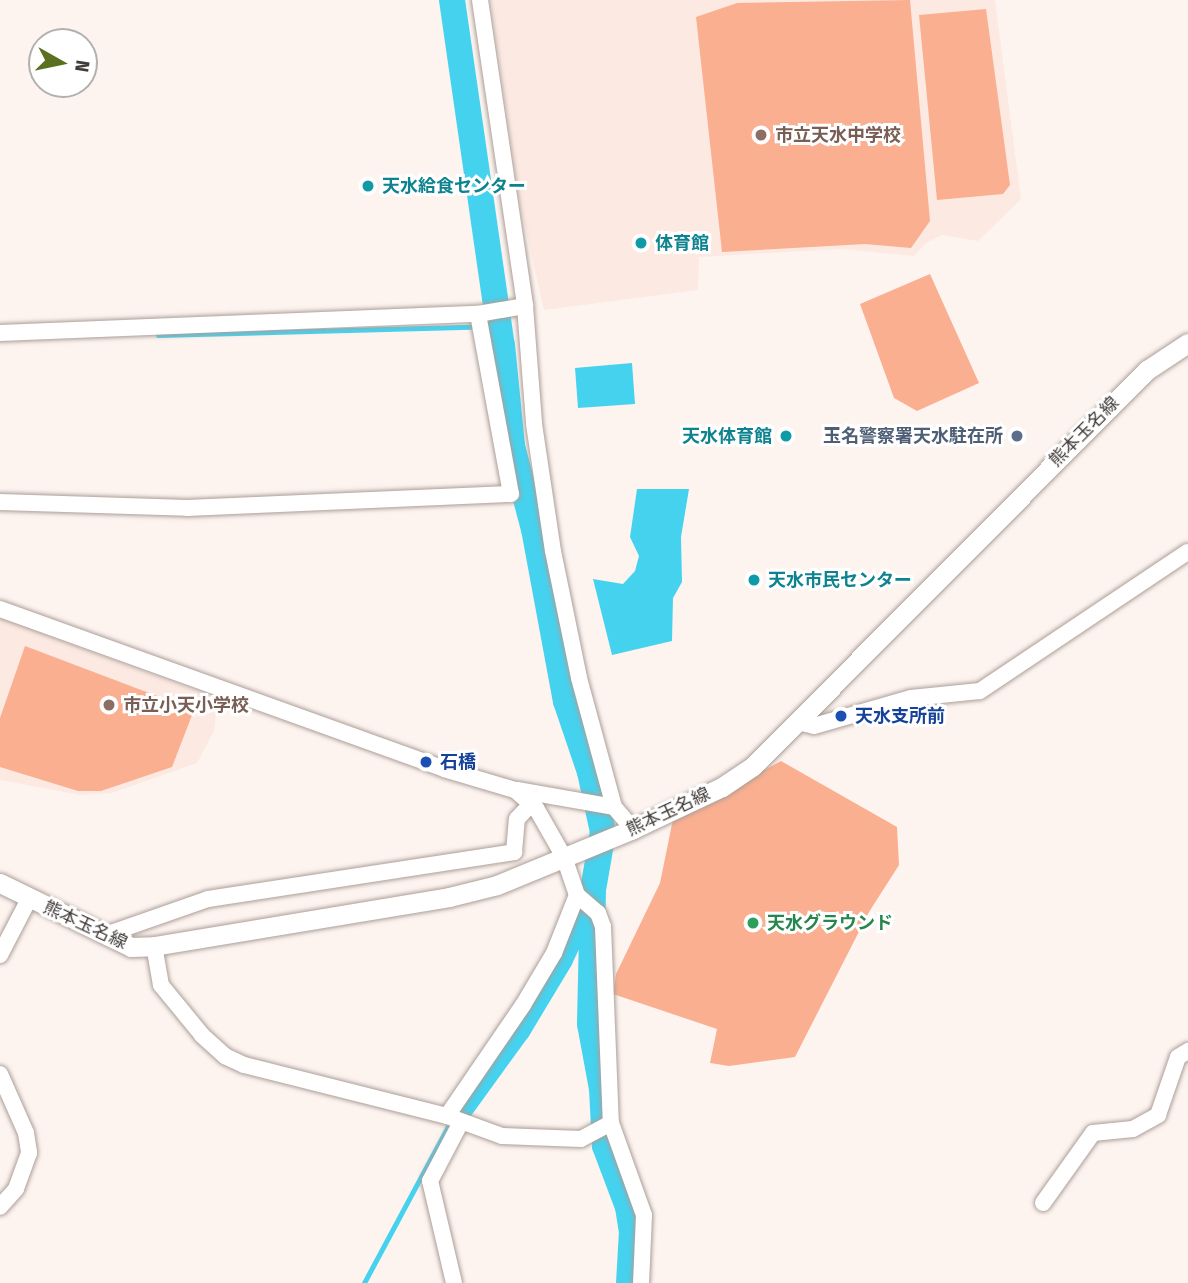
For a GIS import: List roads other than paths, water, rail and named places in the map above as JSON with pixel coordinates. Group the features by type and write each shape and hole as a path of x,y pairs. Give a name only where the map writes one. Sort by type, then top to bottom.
{"main road":[{"name":"熊本玉名線","path":"0,883 29,900 108,934 131,947 153,946 449,897 497,885 624,832 722,787 753,766 1147,370 1188,343"}],"street":[{"path":"480,0 552,551 609,806 624,832"},
{"path":"0,333 481,314 518,307"},
{"path":"0,502 200,508 510,494 481,314"},
{"path":"797,722 814,726 899,701 980,691 1188,552"},
{"path":"0,609 444,769 515,790 609,806"},
{"path":"515,790 531,804 564,857 579,897 598,914 603,927 605,1127 644,1215 641,1283"},
{"path":"108,934 208,899 514,852 517,819 531,804"},
{"path":"454,1283 430,1181 454,1119 554,953 579,897"},
{"path":"0,956 29,900"},
{"path":"153,946 161,985 225,1056 287,1079 454,1119 502,1136 581,1139 605,1127"},
{"path":"1043,1203 1093,1133 1133,1129 1158,1115 1178,1057 1188,1051"},
{"path":"0,1074 26,1133 28,1162 16,1189 0,1208"}],"water":[{"path":"632,363 635,404 578,408 575,368"},
{"path":"637,489 689,489 681,537 682,582 673,598 672,641 612,655 593,579 623,584 635,571 639,556 630,537"}],"waterway":[{"path":"452,0 502,345 512,446 534,529 566,701 590,772 603,832 593,890 590,1024 602,1089 605,1146 628,1207 632,1231 629,1283"},
{"path":"158,335 499,326"},
{"path":"462,1106 518,1029 560,959 589,898"},
{"path":"364,1283 447,1128"}],"place":[{"name":"市立天水中学校","path":"761,135"},
{"name":"天水給食センター","path":"368,186"},
{"name":"体育館","path":"641,243"},
{"name":"天水体育館","path":"786,436"},
{"name":"玉名警察署天水駐在所","path":"1017,436"},
{"name":"天水市民センター","path":"754,580"},
{"name":"市立小天小学校","path":"109,705"},
{"name":"天水支所前","path":"841,716"},
{"name":"石橋","path":"426,762"},
{"name":"天水グラウンド","path":"753,923"}]}
